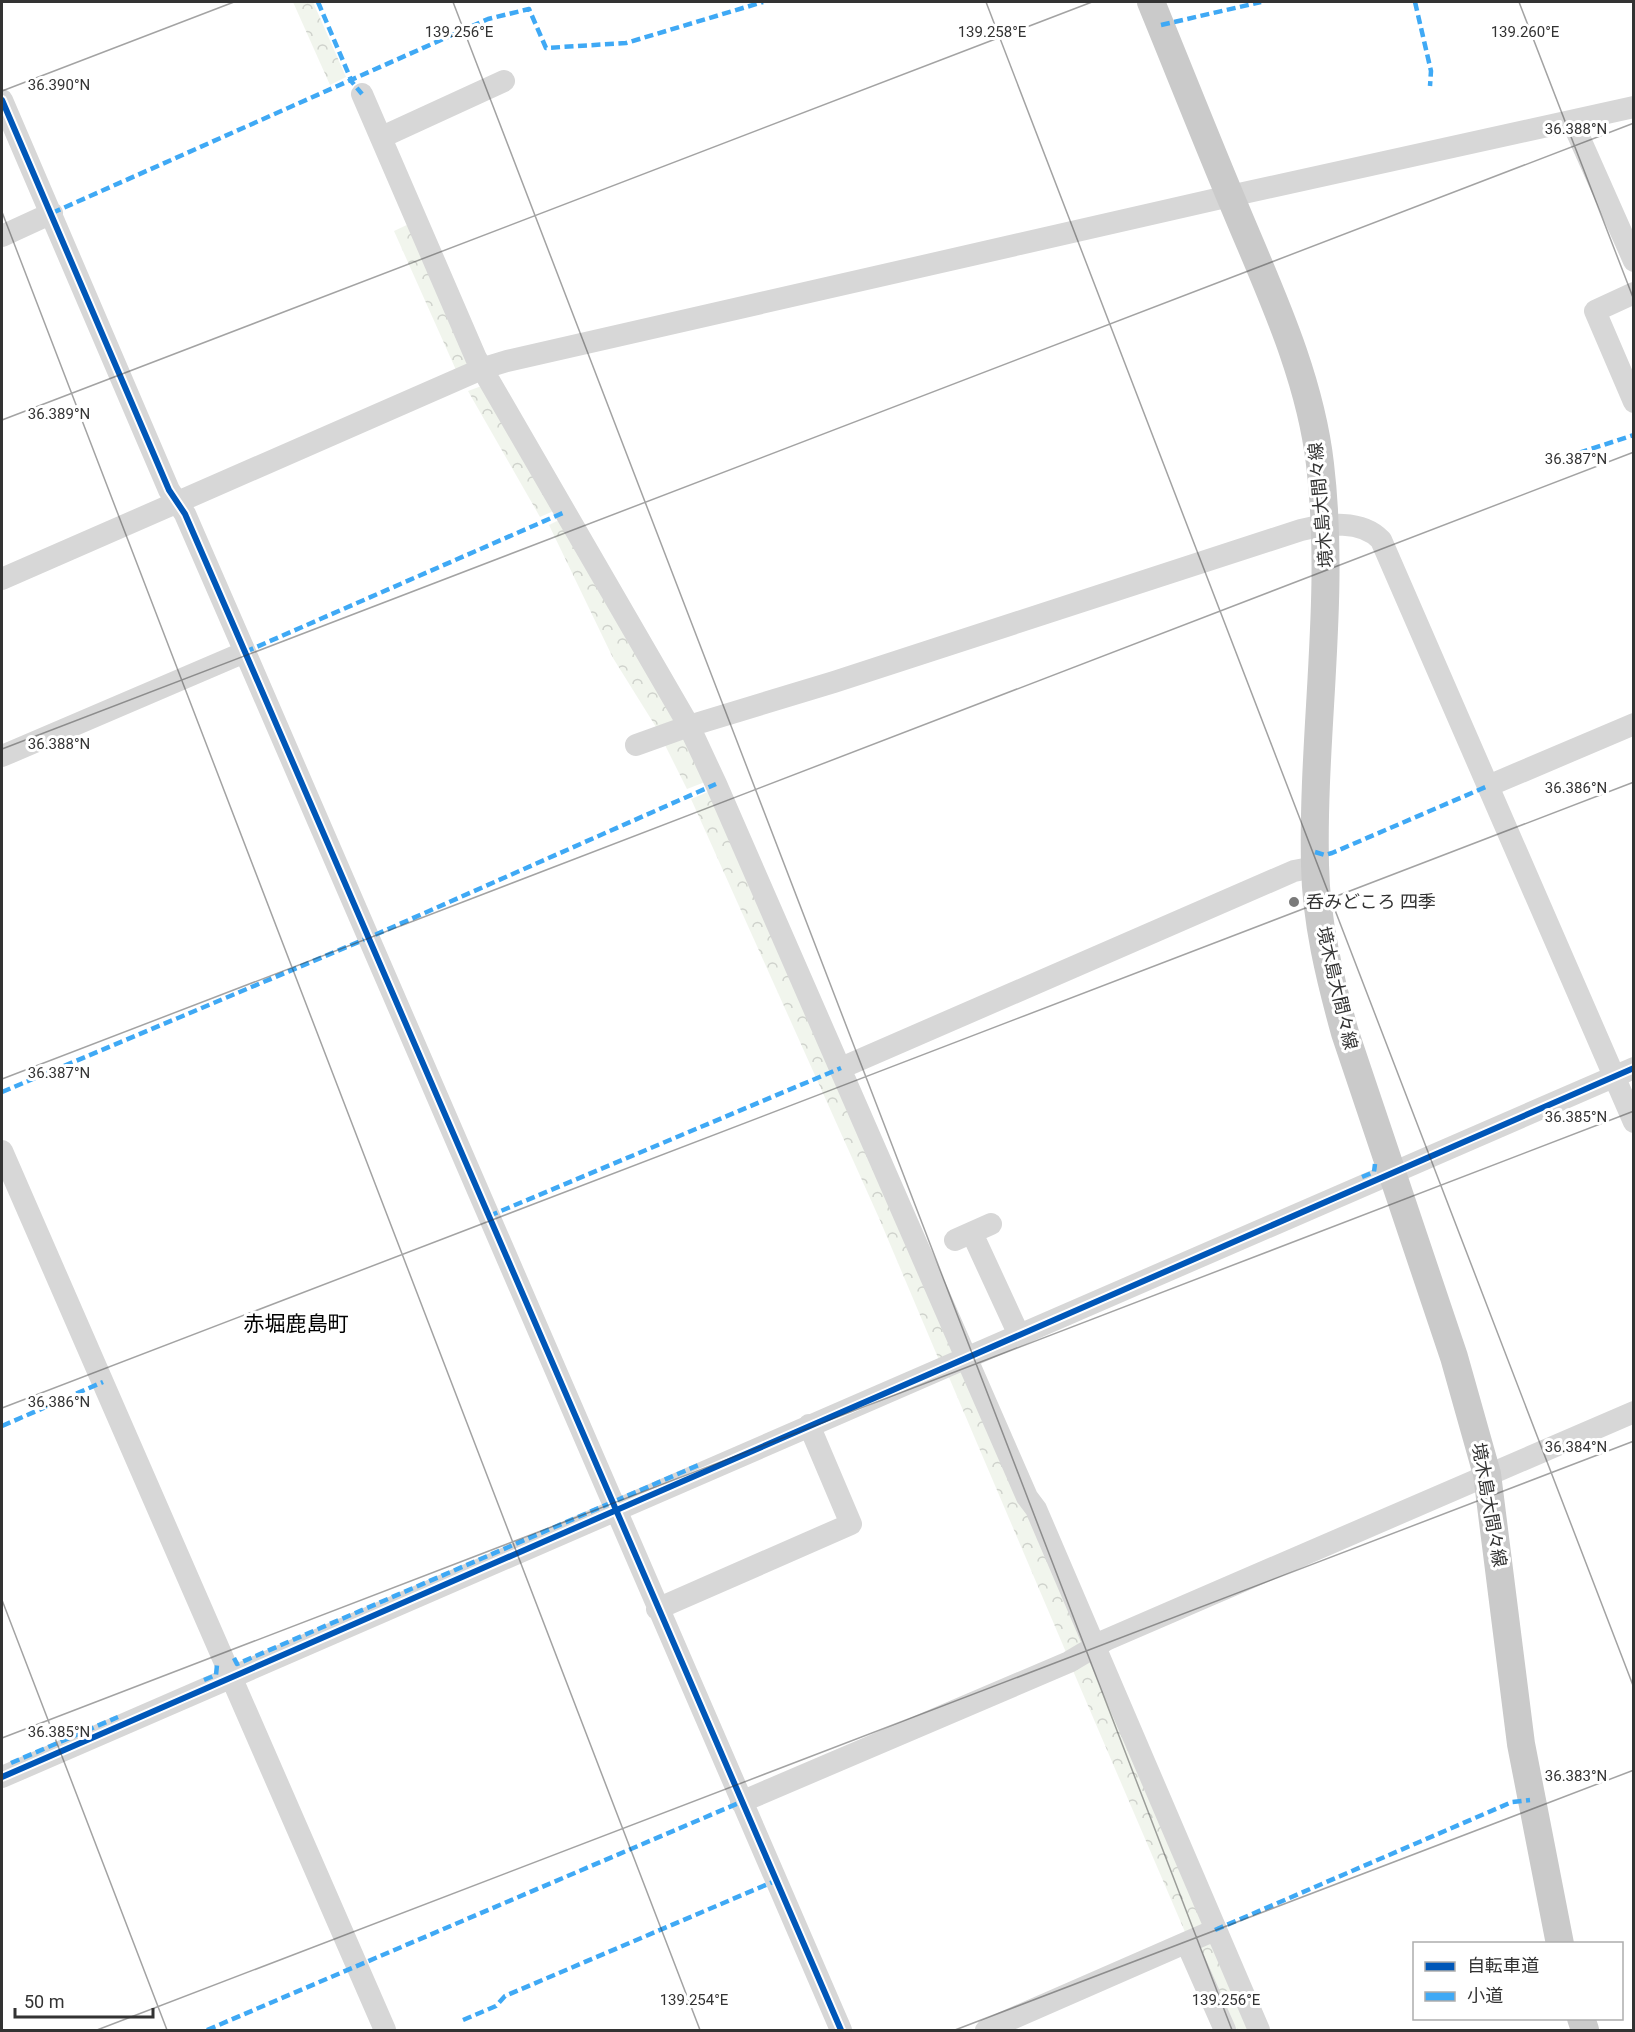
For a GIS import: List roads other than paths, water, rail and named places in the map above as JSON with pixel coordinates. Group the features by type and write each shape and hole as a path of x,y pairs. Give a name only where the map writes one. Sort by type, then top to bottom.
{"main road":[{"name":"境木島大間々線","path":"1151,2 1296,364 1320,462 1327,590 1317,743 1315,867 1321,922 1333,988 1390,1173 1454,1357 1487,1474 1521,1744 1560,1942"}],"street":[{"path":"382,137 504,81"},
{"path":"362,94 476,358 484,368 689,726 841,1068 1027,1497 1036,1509 1259,2031"},
{"path":"2,100 177,503 185,514 245,652 841,2031"},
{"path":"2,579 484,368 1230,196 1634,107"},
{"path":"1572,121 1634,261"},
{"path":"2,236 52,213"},
{"path":"1634,293 1595,312 1634,402"},
{"path":"636,746 689,726 834,682 1301,530 1325,525 1355,526 1373,532 1381,540 1488,786 1623,1072 1634,1122"},
{"path":"2,756 245,652"},
{"path":"1488,786 1634,724"},
{"path":"841,1068 1294,872 1315,867"},
{"path":"2,1777 1623,1072"},
{"path":"2,1151 385,2031"},
{"path":"972,1232 1019,1335"},
{"path":"741,1802 1069,1662 1093,1647 1634,1412"},
{"path":"657,1609 851,1524 809,1425"},
{"path":"986,2031 1215,1930"},
{"path":"1187,1944 1225,2031"}],"place":[{"name":"呑みどころ 四季","path":"1294,902"}],"district":[{"name":"赤堀鹿島町","path":"296,1324"}]}
